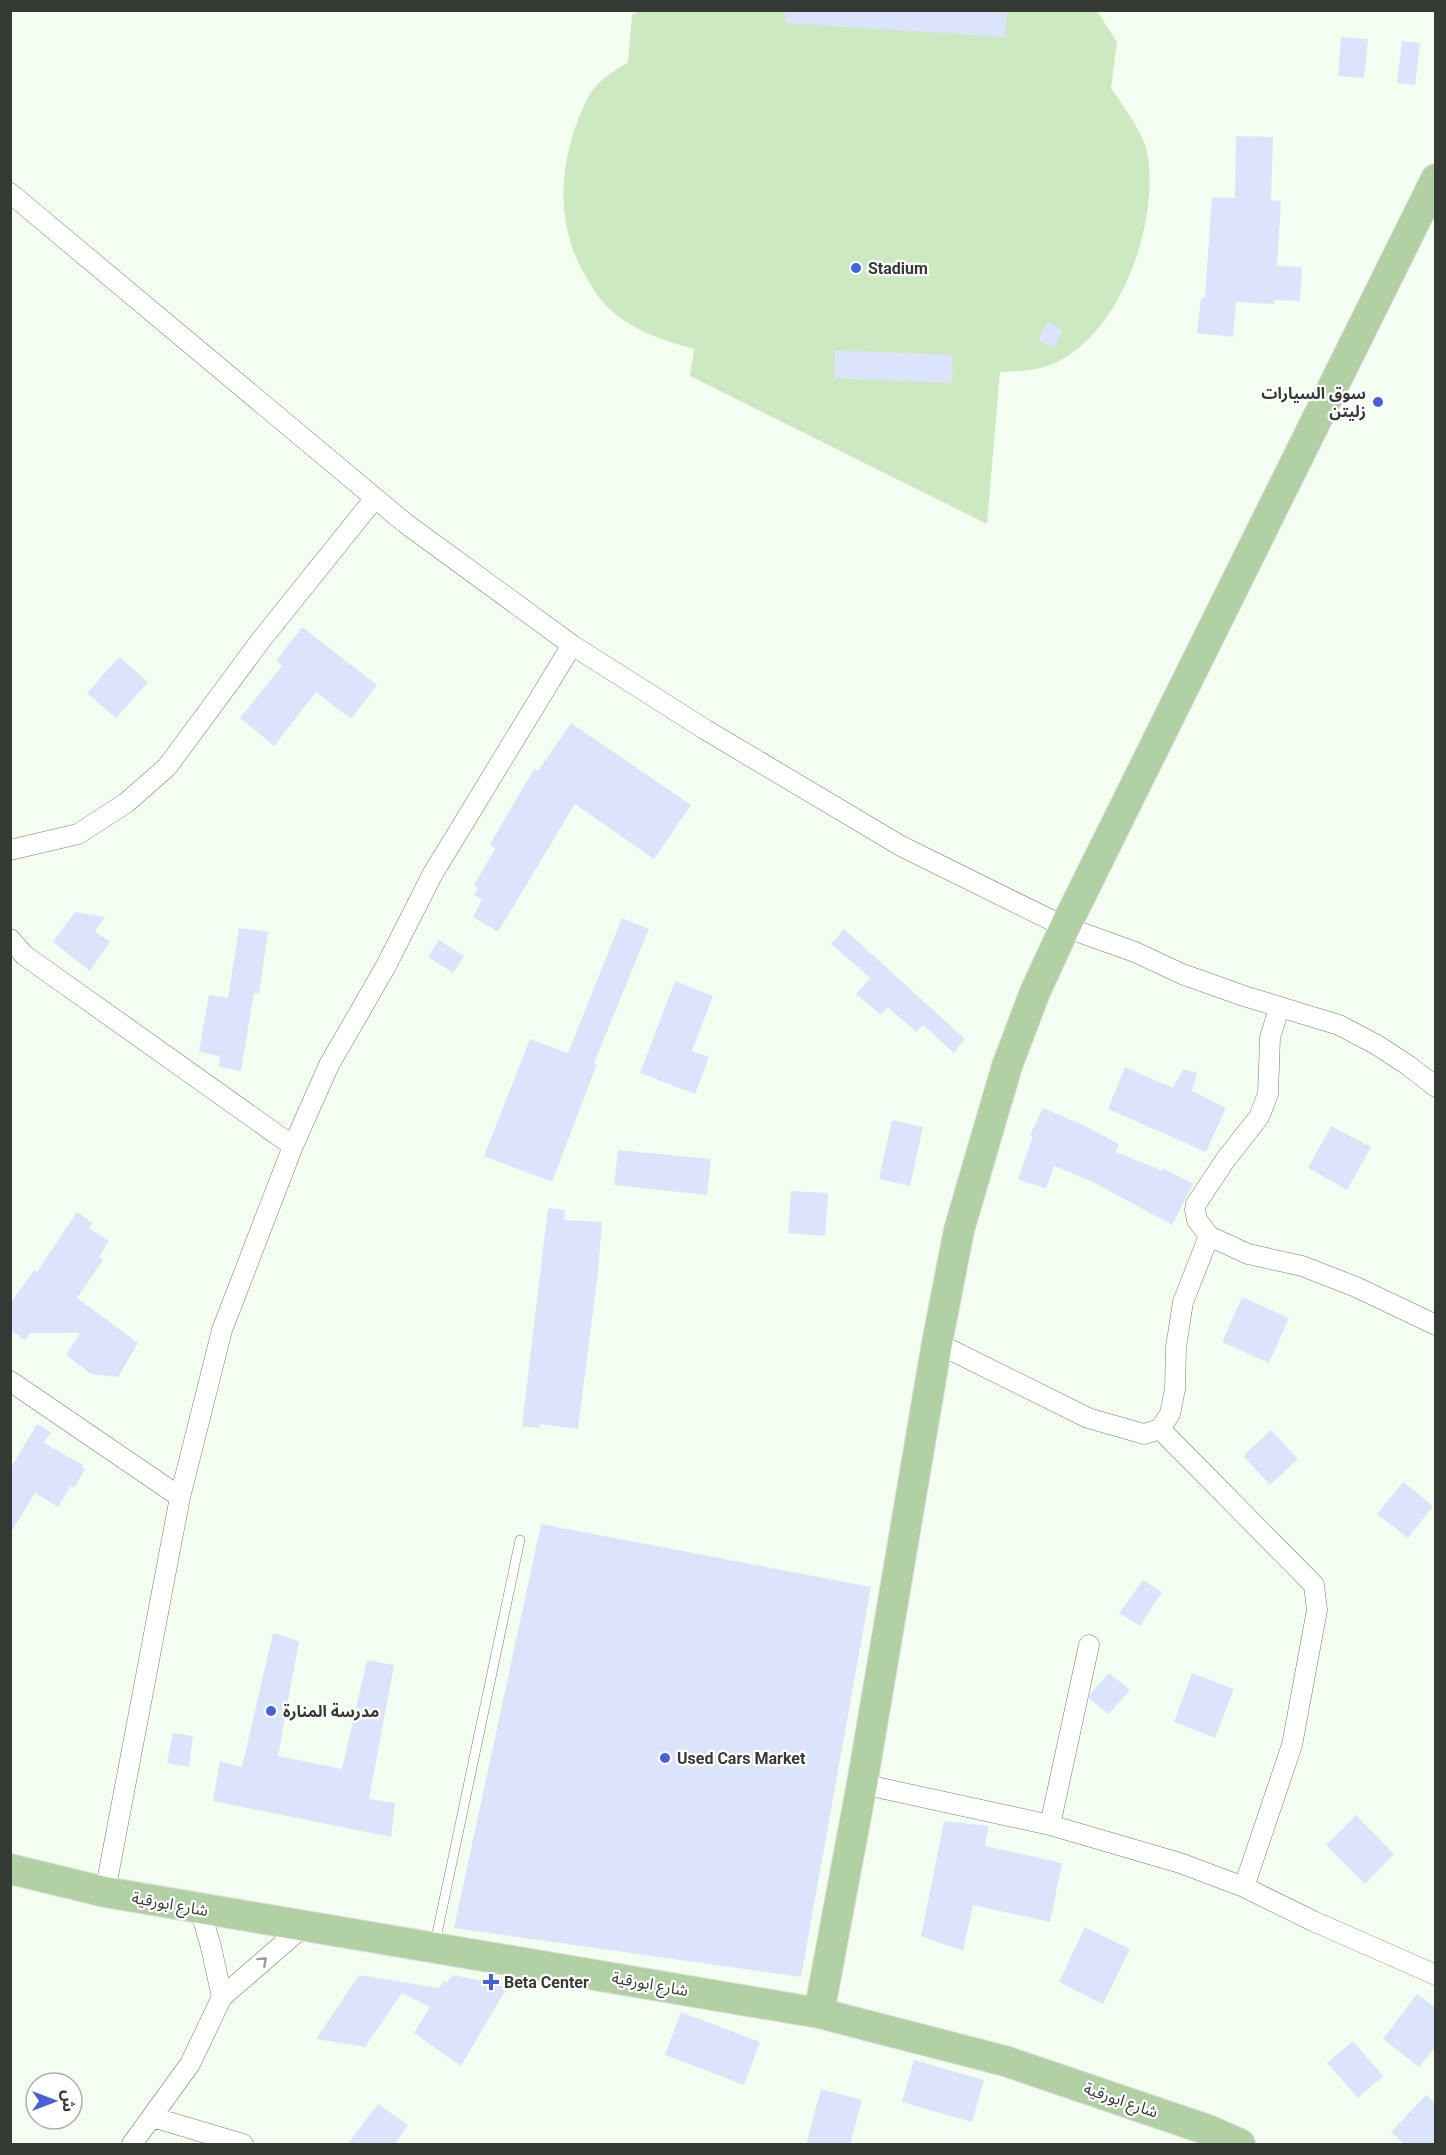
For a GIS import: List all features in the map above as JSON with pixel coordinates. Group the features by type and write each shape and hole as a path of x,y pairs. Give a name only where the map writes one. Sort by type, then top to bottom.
{"main road":[{"path":"819,2013 862,1784 937,1343 959,1230 1007,1065 1035,993 1065,927 1436,179"},
{"name":"شارع ابورقية","path":"10,1869 105,1892 200,1909 819,2013 1005,2061 1204,2137 1240,2145"}],"street":[{"path":"10,193 405,524 572,645 706,730 901,846 1065,927 1135,952 1182,974 1279,1008 1339,1025 1393,1055 1436,1086"},
{"path":"10,850 78,834 126,803 167,767 261,640 375,498"},
{"path":"105,1892 180,1497 222,1330 293,1146 329,1065 386,966 432,875 572,645"},
{"path":"10,939 24,955 293,1146"},
{"path":"1279,1008 1270,1038 1268,1094 1259,1117 1226,1159 1196,1204 1197,1220 1209,1236 1248,1254 1302,1266 1356,1287 1436,1324"},
{"path":"937,1343 1088,1418 1144,1434 1160,1429 1170,1414 1175,1389 1176,1347 1183,1302 1209,1236"},
{"path":"10,1381 180,1497"},
{"path":"1160,1429 1314,1585 1316,1594 1317,1610 1292,1745 1244,1887"},
{"path":"1050,1825 1089,1646"},
{"path":"862,1784 1050,1825 1180,1863 1244,1887 1436,1976"},
{"path":"200,1909 212,1947 222,1997"},
{"path":"132,2145 190,2064 222,1997 305,1925"},
{"path":"152,2117 243,2145"}],"lane":[{"path":"434,1947 520,1540"}],"green space":[{"name":"Stadium","path":"639,11 1097,11 1117,42 1111,88 1137,127 1147,151 1150,178 1148,208 1142,239 1132,270 1118,299 1101,325 1080,347 1057,362 1043,367 1000,372 987,524 690,376 694,349 644,332 621,319 600,299 579,264 572,245 564,207 565,168 575,128 587,99 601,81 628,62 632,15"}],"building":[{"path":"785,10 1007,10 1005,37 785,23"},
{"path":"1341,37 1368,39 1364,78 1338,76"},
{"path":"1402,41 1420,43 1415,85 1397,83"},
{"path":"1236,136 1273,137 1271,200 1281,201 1277,266 1302,267 1300,301 1275,300 1274,304 1236,302 1233,337 1197,333 1201,298 1205,298 1212,197 1235,198"},
{"path":"1047,322 1063,330 1054,348 1038,340"},
{"path":"835,350 953,355 952,383 834,378"},
{"path":"302,627 377,685 351,719 316,692 274,746 240,718 282,666 276,661"},
{"path":"119,657 148,682 116,718 87,693"},
{"path":"571,723 691,805 654,859 575,804 498,932 473,917 482,900 474,895 478,888 474,885 495,849 490,844 534,769 538,771"},
{"path":"75,912 105,917 95,931 110,942 90,971 53,942"},
{"path":"622,918 649,929 594,1063 597,1064 552,1182 484,1156 530,1039 568,1053"},
{"path":"239,928 268,932 259,994 254,993 241,1071 219,1067 220,1056 199,1052 209,995 228,998"},
{"path":"844,929 965,1039 954,1053 923,1025 916,1032 888,1007 881,1015 856,994 870,978 831,944"},
{"path":"439,940 464,956 453,973 428,957"},
{"path":"675,981 713,996 692,1051 709,1057 695,1094 640,1073"},
{"path":"1125,1067 1173,1088 1183,1069 1197,1073 1192,1091 1226,1108 1206,1152 1108,1109"},
{"path":"1043,1108 1081,1124 1119,1144 1116,1152 1163,1171 1163,1168 1193,1184 1172,1225 1093,1182 1054,1166 1046,1189 1018,1179 1033,1136 1030,1135"},
{"path":"892,1120 923,1127 910,1186 879,1179"},
{"path":"1331,1126 1371,1147 1347,1190 1308,1168"},
{"path":"618,1150 711,1159 707,1195 614,1185"},
{"path":"791,1191 828,1193 825,1236 788,1233"},
{"path":"548,1208 565,1210 564,1220 602,1222 578,1429 540,1424 539,1428 522,1426"},
{"path":"77,1212 93,1223 89,1228 109,1241 99,1257 103,1260 77,1298 138,1343 118,1377 91,1374 66,1355 80,1333 30,1333 25,1340 10,1330 10,1304 34,1270 37,1272"},
{"path":"1242,1297 1289,1318 1269,1363 1222,1342"},
{"path":"37,1424 51,1432 44,1443 83,1465 85,1469 74,1488 71,1486 58,1507 35,1493 10,1534 10,1469"},
{"path":"1271,1430 1298,1459 1270,1485 1243,1456"},
{"path":"1403,1482 1433,1506 1408,1538 1377,1514"},
{"name":"Used Cars Market","path":"541,1524 871,1587 801,1977 454,1928"},
{"path":"1143,1580 1162,1592 1140,1626 1119,1613"},
{"name":"مدرسة المنارة","path":"273,1633 299,1641 278,1756 342,1769 367,1660 394,1665 369,1799 395,1803 391,1837 213,1801 220,1761 242,1767"},
{"path":"1109,1673 1130,1690 1109,1714 1089,1699 1091,1693"},
{"path":"1192,1673 1234,1689 1215,1738 1174,1722"},
{"path":"173,1733 193,1736 189,1767 167,1763"},
{"path":"1356,1815 1394,1854 1365,1884 1326,1845"},
{"path":"944,1821 989,1826 985,1846 1062,1863 1050,1922 973,1905 963,1951 921,1936"},
{"path":"1085,1927 1130,1949 1103,2004 1059,1982"},
{"path":"359,1975 439,1988 453,1975 508,1986 461,2066 414,2033 430,2007 402,1993 365,2047 316,2039"},
{"path":"1417,1994 1436,2008 1436,2046 1419,2067 1383,2039"},
{"path":"681,2012 760,2042 744,2085 665,2055"},
{"path":"1353,2041 1383,2076 1358,2098 1327,2063"},
{"path":"914,2060 984,2080 972,2122 902,2102"},
{"path":"821,2089 862,2100 850,2145 806,2145"},
{"path":"1426,2095 1436,2104 1436,2145 1405,2145 1391,2132"},
{"path":"378,2104 408,2125 394,2145 347,2145"}],"place":[{"name":"Stadium","path":"856,268"},
{"name":"سوق السيارات زليتن","path":"1378,402"},
{"name":"مدرسة المنارة","path":"271,1711"},
{"name":"Used Cars Market","path":"665,1758"},
{"name":"Beta Center","path":"491,1982"}]}
